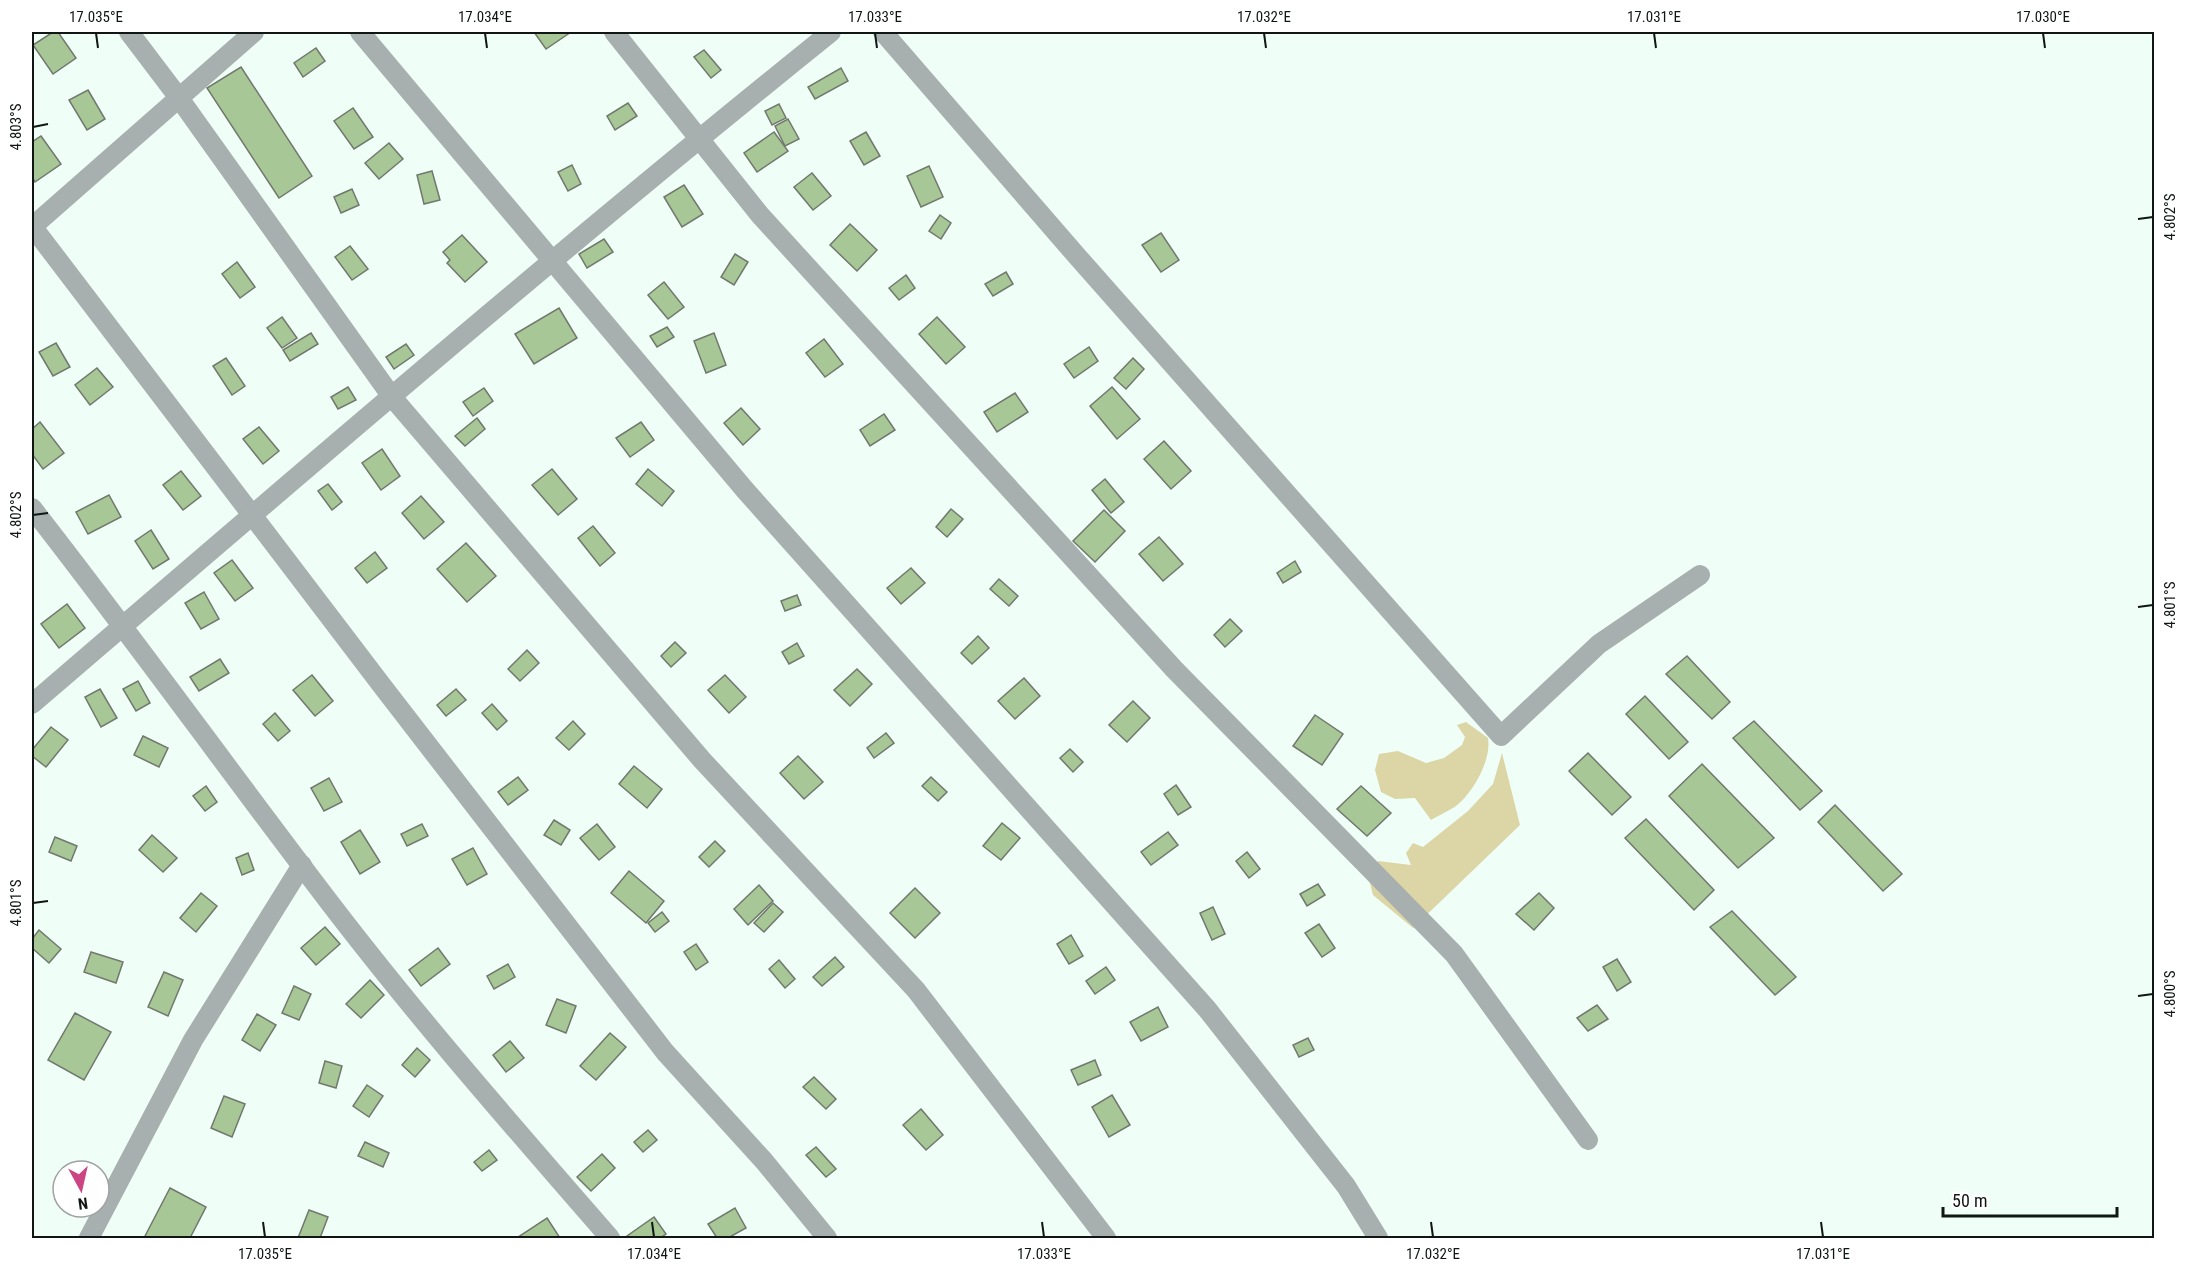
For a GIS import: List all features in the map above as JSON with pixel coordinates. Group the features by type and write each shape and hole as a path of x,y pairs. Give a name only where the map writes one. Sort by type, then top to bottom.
{"street":[{"path":"129,32 179,98 392,397 702,760 916,990 1106,1239"},
{"path":"254,32 32,227 665,1052 764,1161 827,1239"},
{"path":"360,32 745,490 1207,1009 1346,1186 1378,1239"},
{"path":"614,32 760,215 1174,669 1454,954 1588,1140"},
{"path":"32,704 251,515 699,138 831,32"},
{"path":"883,32 1076,255 1501,736 1599,644 1700,575"},
{"path":"32,508 123,625 302,865 482,1092 610,1239"},
{"path":"89,1239 193,1040 302,865"}],"shaded area":[{"path":"1466,722 1488,738 1487,756 1475,784 1456,806 1431,820 1415,798 1395,799 1381,792 1375,770 1379,754 1398,751 1426,763 1444,758 1462,745 1465,737 1457,725"},
{"path":"1502,753 1520,825 1413,928 1373,895 1369,879 1378,861 1411,865 1406,853 1413,843 1423,847 1468,811 1493,784"}],"building":[{"path":"53,32 58,32 76,58 53,74 33,45"},
{"path":"534,32 571,32 546,49"},
{"path":"316,48 325,61 303,77 294,63"},
{"path":"704,50 721,70 711,78 694,57"},
{"path":"241,67 312,176 279,198 207,88"},
{"path":"841,68 848,81 815,99 808,87"},
{"path":"88,90 105,119 87,130 69,100"},
{"path":"628,103 637,116 615,130 607,116"},
{"path":"779,104 786,118 772,125 765,111"},
{"path":"353,108 373,137 354,149 334,121"},
{"path":"788,119 799,139 785,146 775,126"},
{"path":"774,132 788,151 757,172 744,153"},
{"path":"866,132 880,156 864,165 850,141"},
{"path":"41,136 61,164 35,182 32,177 32,142"},
{"path":"389,143 403,159 379,179 365,163"},
{"path":"572,165 581,184 568,191 558,172"},
{"path":"929,166 943,197 921,207 907,176"},
{"path":"432,171 440,200 424,204 417,175"},
{"path":"812,173 831,196 813,210 794,187"},
{"path":"684,185 703,214 682,227 664,197"},
{"path":"352,189 359,205 341,213 334,197"},
{"path":"940,215 951,223 941,239 929,231"},
{"path":"850,224 877,250 857,271 830,245"},
{"path":"1161,233 1179,260 1161,272 1142,245"},
{"path":"462,235 487,262 465,282 447,263 450,260 443,252"},
{"path":"604,239 613,252 587,268 579,254"},
{"path":"350,246 368,269 352,280 335,257"},
{"path":"735,254 748,262 734,285 721,277"},
{"path":"237,262 255,287 240,298 222,274"},
{"path":"1006,272 1013,284 993,296 985,284"},
{"path":"906,275 915,288 899,300 889,288"},
{"path":"664,282 684,307 668,319 648,295"},
{"path":"559,308 577,338 534,364 515,334"},
{"path":"282,317 297,338 282,348 267,328"},
{"path":"937,317 965,347 946,364 919,334"},
{"path":"667,327 674,337 657,347 650,336"},
{"path":"311,333 318,344 290,361 283,350"},
{"path":"714,333 726,365 706,373 694,341"},
{"path":"824,339 843,364 825,377 806,353"},
{"path":"56,343 70,367 53,376 39,352"},
{"path":"406,344 414,355 394,369 386,357"},
{"path":"1089,347 1098,361 1074,378 1064,364"},
{"path":"226,358 245,386 232,395 213,366"},
{"path":"1133,358 1144,369 1126,389 1114,378"},
{"path":"97,368 113,387 90,405 75,385"},
{"path":"348,387 356,400 338,409 331,397"},
{"path":"1112,387 1140,419 1117,439 1090,406"},
{"path":"484,388 493,401 473,416 463,402"},
{"path":"1015,393 1028,412 997,432 984,412"},
{"path":"741,408 760,429 743,445 724,423"},
{"path":"884,414 895,430 870,446 860,430"},
{"path":"477,418 485,429 465,446 455,436"},
{"path":"40,422 64,453 43,469 32,454 32,429"},
{"path":"641,422 654,440 630,457 616,438"},
{"path":"259,427 279,451 263,464 243,439"},
{"path":"1164,441 1191,471 1171,489 1144,459"},
{"path":"382,449 400,476 381,490 362,463"},
{"path":"552,469 577,499 558,515 532,485"},
{"path":"648,469 674,491 662,506 636,484"},
{"path":"181,471 201,496 183,510 163,485"},
{"path":"1105,479 1124,502 1111,513 1092,490"},
{"path":"328,484 342,502 332,510 318,491"},
{"path":"109,495 121,517 88,534 76,512"},
{"path":"421,496 444,522 424,539 402,513"},
{"path":"951,509 963,519 947,537 936,527"},
{"path":"1104,510 1125,531 1095,562 1073,541"},
{"path":"593,526 615,553 600,566 578,538"},
{"path":"151,530 169,559 153,569 135,541"},
{"path":"1159,537 1183,564 1163,581 1139,554"},
{"path":"466,543 496,576 467,602 437,569"},
{"path":"375,552 387,568 367,583 355,568"},
{"path":"232,560 253,588 235,601 214,573"},
{"path":"1295,561 1301,572 1283,583 1277,573"},
{"path":"911,568 925,583 901,604 887,588"},
{"path":"999,579 1018,596 1009,606 990,589"},
{"path":"204,592 219,619 201,629 185,603"},
{"path":"797,595 801,605 785,611 781,601"},
{"path":"67,604 85,628 59,648 41,624"},
{"path":"1230,619 1242,631 1225,647 1214,635"},
{"path":"978,636 989,648 972,664 961,653"},
{"path":"675,642 686,653 671,667 661,656"},
{"path":"797,643 804,656 789,664 782,652"},
{"path":"527,650 539,663 520,681 508,669"},
{"path":"1687,656 1730,702 1712,719 1666,674"},
{"path":"220,659 229,673 199,691 190,677"},
{"path":"857,669 872,684 850,706 834,690"},
{"path":"312,675 333,701 315,716 293,690"},
{"path":"725,675 746,697 729,713 708,690"},
{"path":"1024,678 1040,696 1015,719 998,701"},
{"path":"138,681 150,703 136,711 123,689"},
{"path":"100,689 117,718 101,727 85,697"},
{"path":"456,689 466,700 446,716 437,705"},
{"path":"1645,696 1688,742 1669,759 1626,714"},
{"path":"1133,701 1150,718 1127,742 1109,725"},
{"path":"492,704 507,721 497,730 482,713"},
{"path":"275,713 290,731 278,741 263,724"},
{"path":"1315,715 1343,734 1322,765 1293,746"},
{"path":"573,721 585,734 569,750 556,738"},
{"path":"1754,721 1822,791 1800,810 1733,738"},
{"path":"51,727 68,740 46,767 32,756 32,750"},
{"path":"886,733 894,743 874,758 867,748"},
{"path":"143,736 168,748 159,767 134,755"},
{"path":"1070,749 1083,762 1073,772 1060,758"},
{"path":"1588,753 1631,797 1612,815 1569,771"},
{"path":"798,756 823,782 804,799 780,773"},
{"path":"1702,764 1774,838 1738,868 1669,796"},
{"path":"634,766 662,789 647,808 619,784"},
{"path":"518,777 528,790 508,805 498,792"},
{"path":"931,777 947,792 938,801 922,786"},
{"path":"329,778 342,802 324,811 311,788"},
{"path":"1176,785 1191,807 1178,815 1164,794"},
{"path":"206,786 217,802 205,811 193,796"},
{"path":"1361,786 1391,813 1367,836 1337,809"},
{"path":"1835,805 1902,874 1883,891 1818,822"},
{"path":"1646,819 1714,890 1694,910 1625,838"},
{"path":"554,820 570,830 561,845 544,835"},
{"path":"1002,823 1020,838 1001,860 983,846"},
{"path":"422,824 428,836 407,846 401,834"},
{"path":"597,824 615,847 599,860 580,838"},
{"path":"360,830 380,862 360,874 341,842"},
{"path":"1168,832 1178,845 1151,865 1141,852"},
{"path":"152,835 177,858 163,872 139,850"},
{"path":"55,837 77,846 71,861 49,852"},
{"path":"715,841 725,851 709,867 699,857"},
{"path":"473,848 487,874 467,885 452,859"},
{"path":"1247,852 1260,869 1249,878 1236,861"},
{"path":"248,853 254,870 242,875 236,858"},
{"path":"629,871 664,901 646,923 611,893"},
{"path":"1318,884 1325,895 1307,906 1300,894"},
{"path":"759,885 773,901 748,925 734,909"},
{"path":"915,888 940,913 915,938 890,913"},
{"path":"201,893 217,906 196,932 180,918"},
{"path":"1539,893 1554,908 1534,930 1516,914"},
{"path":"773,903 783,912 764,932 754,923"},
{"path":"1213,907 1225,934 1212,940 1200,913"},
{"path":"1732,911 1796,977 1775,995 1710,927"},
{"path":"662,912 669,921 655,932 648,923"},
{"path":"1319,924 1335,948 1322,957 1305,933"},
{"path":"325,927 340,944 316,965 301,948"},
{"path":"39,930 61,949 49,963 32,948 32,939"},
{"path":"1071,935 1083,956 1069,964 1057,944"},
{"path":"696,944 708,962 696,970 684,952"},
{"path":"438,948 450,964 421,986 409,970"},
{"path":"91,952 123,962 116,983 84,972"},
{"path":"835,957 844,967 822,986 813,977"},
{"path":"1617,959 1631,982 1617,991 1603,967"},
{"path":"779,960 795,979 785,988 769,969"},
{"path":"508,964 515,977 494,989 487,976"},
{"path":"1106,967 1115,980 1095,994 1086,981"},
{"path":"164,972 183,980 168,1016 148,1007"},
{"path":"370,980 384,995 361,1018 346,1004"},
{"path":"294,986 311,994 299,1020 282,1013"},
{"path":"557,999 576,1006 566,1033 546,1025"},
{"path":"1597,1005 1608,1019 1588,1031 1577,1018"},
{"path":"1158,1007 1168,1027 1141,1041 1130,1022"},
{"path":"75,1013 111,1032 84,1080 48,1060"},
{"path":"257,1014 276,1025 260,1051 242,1040"},
{"path":"610,1033 626,1047 596,1080 580,1066"},
{"path":"1308,1038 1314,1050 1299,1057 1293,1045"},
{"path":"510,1041 524,1058 506,1072 493,1055"},
{"path":"417,1048 430,1060 415,1077 402,1065"},
{"path":"1095,1060 1101,1075 1078,1085 1071,1070"},
{"path":"325,1061 342,1066 336,1088 319,1083"},
{"path":"814,1077 836,1099 826,1109 803,1087"},
{"path":"367,1085 383,1096 369,1117 353,1106"},
{"path":"1112,1095 1130,1125 1109,1137 1092,1107"},
{"path":"224,1096 245,1104 232,1137 211,1128"},
{"path":"921,1109 943,1135 926,1150 903,1125"},
{"path":"648,1130 657,1140 643,1152 634,1142"},
{"path":"365,1142 389,1153 383,1167 358,1156"},
{"path":"816,1147 836,1169 826,1177 806,1155"},
{"path":"489,1150 497,1160 482,1171 474,1162"},
{"path":"602,1154 615,1168 591,1191 577,1177"},
{"path":"170,1188 206,1207 190,1238 145,1236"},
{"path":"735,1208 746,1228 728,1238 717,1238 708,1224"},
{"path":"309,1210 328,1217 320,1238 298,1238"},
{"path":"654,1217 666,1234 660,1238 628,1238 627,1236"},
{"path":"547,1218 560,1238 518,1237"}]}
